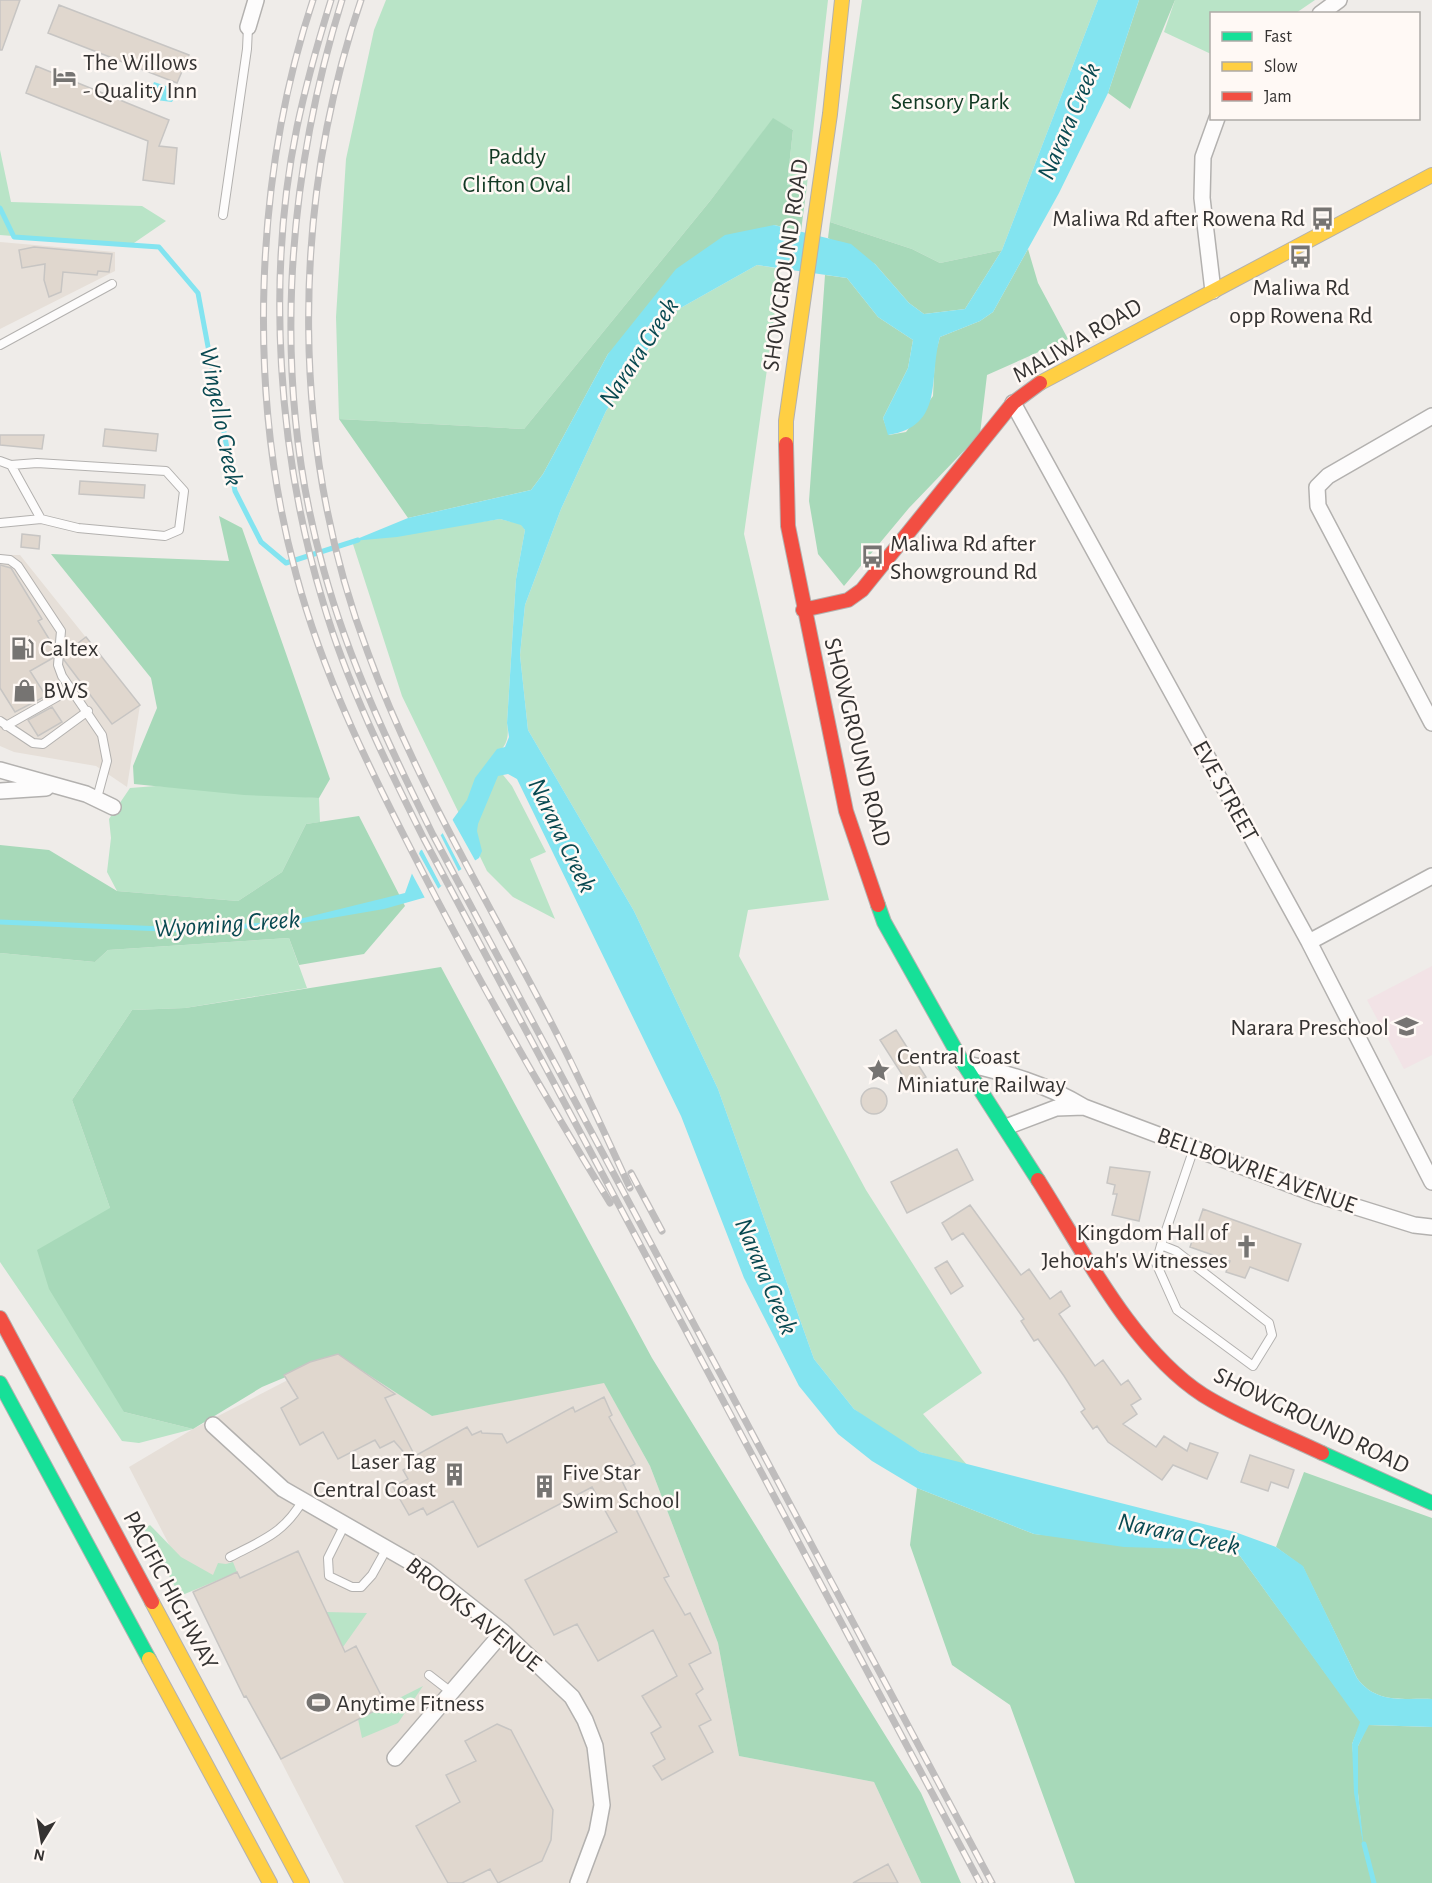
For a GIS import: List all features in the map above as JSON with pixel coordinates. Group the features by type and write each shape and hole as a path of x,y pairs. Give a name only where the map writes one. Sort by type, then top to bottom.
{"street":[{"path":"248,27 256,0"},
{"name":"SHOWGROUND ROAD","path":"842,0 786,421 785,474 788,526 803,610 846,811 884,922 963,1063 1131,1325 1169,1368 1202,1394 1236,1413 1432,1503"},
{"path":"1323,12 1339,0"},
{"path":"1213,291 1202,198 1203,157 1215,120"},
{"name":"MALIWA ROAD","path":"803,610 848,600 862,590 1013,403 1035,386 1432,175"},
{"name":"EVE STREET","path":"1013,403 1309,942 1432,1182"},
{"path":"1432,416 1328,476 1317,487 1318,506 1432,723"},
{"path":"0,770 97,798 113,807"},
{"path":"0,791 64,788"},
{"path":"1309,942 1432,876"},
{"name":"BELLBOWRIE AVENUE","path":"963,1063 1006,1072 1054,1089 1084,1107 1318,1195 1414,1225 1432,1227"},
{"name":"BELLBOWRIE AVENUE","path":"1006,1127 1056,1108 1084,1107"},
{"name":"PACIFIC HIGHWAY","path":"0,1318 302,1883"},
{"path":"0,1383 270,1883"},
{"name":"BROOKS AVENUE","path":"213,1425 283,1489 388,1547 426,1571 503,1632 572,1697 585,1720 595,1746 602,1805 597,1832 578,1883"},
{"path":"394,1758 503,1632"}],"lane":[{"path":"223,215 248,49 248,27"},
{"path":"0,345 112,284"},
{"path":"0,461 11,465 37,463 166,471 184,491 178,530 165,536 78,528 41,519 0,523"},
{"path":"11,465 41,519"},
{"path":"0,559 10,560 18,567 61,630 58,665 62,676 88,711 102,735 107,754 107,767 97,798"},
{"path":"3,724 71,689"},
{"path":"3,724 33,742 44,744 88,711"},
{"path":"1161,1245 1176,1251 1269,1323 1272,1335 1253,1366 1178,1310 1156,1263 1161,1245 1194,1148"},
{"path":"230,1557 276,1534 294,1515 303,1500"},
{"path":"346,1523 326,1565 329,1575 342,1584 361,1587 372,1575 388,1547"},
{"path":"429,1675 451,1692"}],"shaded area":[{"path":"0,242 115,252 115,271 0,329"},
{"path":"0,555 20,555 140,705 127,787 96,766 14,752 0,746"},
{"name":"Narara Preschool","path":"1432,966 1432,1055 1404,1069 1367,1000"},
{"path":"338,1354 432,1416 604,1382 650,1466 718,1643 739,1756 874,1782 921,1883 344,1883 129,1467 193,1429"}],"green space":[{"name":"Paddy Clifton Oval","path":"386,0 828,0 807,185 787,185 793,130 773,119 710,201 524,429 339,419 336,317 346,159 374,30"},
{"name":"Sensory Park","path":"862,0 1098,0 1002,250 940,263 912,249 830,222"},
{"path":"1139,0 1175,0 1130,109 1108,93"},
{"path":"1175,0 1315,0 1297,12 1210,12 1210,54 1164,32"},
{"path":"773,118 793,130 787,185 807,185 801,231 774,225 608,354 543,474 531,490 408,518 339,419 524,429 710,201"},
{"path":"0,150 11,202 142,206 166,221 131,245 0,235"},
{"path":"830,222 912,249 940,263 1002,250 965,309 924,314 909,303 875,264 828,238"},
{"path":"1028,249 1038,283 1068,339 987,375 980,434 909,508 844,586 818,554 809,501 825,275 847,278 878,317 913,340 908,368 883,418 889,435 906,432 933,396 935,355 940,337 980,321 993,312"},
{"path":"757,265 781,269 744,534 829,900 748,910 739,956 866,1190 982,1373 923,1414 968,1466 920,1452 877,1426 854,1409 814,1359 718,1089 634,911 528,730 520,655 525,605 561,509 606,411 677,310"},
{"path":"219,516 242,528 330,779 319,798 244,795 134,784 133,766 157,708 151,678 51,554 229,561"},
{"path":"500,519 521,524 525,530 516,579 508,735 503,747 491,760 512,786 546,852 530,859 555,919 513,897 487,871 402,696 352,541"},
{"path":"156,786 319,798 320,822 306,824 282,872 238,901 117,891 107,872 111,838 109,819 130,788"},
{"path":"359,816 405,906 364,954 299,965 289,938 108,950 95,962 0,953 0,845 49,850 117,891 238,901 282,872 306,824"},
{"path":"289,938 307,988 185,1008 132,1010 72,1100 110,1208 124,1412 193,1429 139,1443 122,1441 0,1262 0,953 95,962 108,950"},
{"path":"441,967 652,1358 921,1793 961,1883 921,1883 874,1782 739,1756 718,1643 650,1466 604,1383 432,1416 338,1355 262,1387 193,1429 124,1412 49,1289 37,1250 110,1208 72,1100 132,1010 185,1008"},
{"path":"1304,1472 1432,1518 1432,1699 1390,1698 1381,1696 1364,1686 1357,1678 1303,1567 1276,1547"},
{"path":"917,1488 1034,1534 1225,1550 1240,1556 1361,1722 1352,1744 1362,1836 1358,1793 1358,1746 1368,1725 1432,1727 1432,1883 1075,1883 1010,1705 952,1665 910,1545"},
{"path":"150,1525 181,1557 213,1575 218,1563 233,1562 237,1572 180,1596 144,1529"},
{"path":"326,1612 367,1613 343,1647"},
{"path":"423,1686 398,1723 362,1738 358,1719"}],"water":[{"path":"1098,0 1139,0 1108,93 1059,193 993,312 980,321 940,337 931,398 918,422 906,430 888,435 883,418 908,368 913,340 878,317 847,278 757,265 677,310 658,334 606,411 561,509 525,605 520,655 528,730 634,911 718,1089 814,1359 854,1409 920,1452 1235,1532 1276,1547 1303,1566 1357,1678 1364,1686 1381,1696 1390,1698 1432,1699 1432,1727 1369,1725 1358,1746 1358,1793 1364,1849 1354,1793 1352,1744 1360,1722 1240,1556 1225,1550 1124,1547 1034,1534 917,1488 872,1461 838,1434 799,1386 744,1278 681,1116 517,779 508,774 498,776 478,824 477,831 482,851 479,858 457,872 430,896 384,909 285,926 275,925 405,893 420,851 442,834 467,800 475,778 497,749 505,747 509,737 507,723 516,579 525,530 521,525 500,519 397,537 352,541 408,518 531,490 543,474 608,354 676,269 725,235 774,225 851,244 875,264 909,303 924,314 965,309 1002,250"},
{"path":"154,82 178,90 172,102 148,99"}],"pier":[{"path":"451,817 476,862 462,870 441,830"},
{"path":"439,832 460,874 441,886 420,846"},
{"path":"417,850 440,892 426,900 410,870"}],"building":[{"path":"0,0 20,0 2,50 0,50"},
{"path":"59,5 189,55 177,83 48,33"},
{"path":"36,66 169,120 159,146 177,148 174,184 143,180 148,141 26,93"},
{"path":"34,247 112,254 109,272 98,271 97,275 63,272 61,292 49,297 44,280 45,264 22,268 19,250"},
{"path":"105,429 158,434 156,451 103,446"},
{"path":"0,435 44,435 42,449 0,445"},
{"path":"80,481 145,485 144,498 79,494"},
{"path":"22,534 40,536 39,549 21,547"},
{"path":"0,565 11,568 42,619 38,621 54,647 53,658 30,671 46,696 15,712 0,688"},
{"path":"86,637 140,705 112,724 64,660 65,653"},
{"path":"52,707 62,722 38,736 28,720"},
{"path":"896,1030 926,1077 910,1087 880,1040"},
{"path":"874,1088 883,1092 887,1101 883,1110 874,1114 865,1110 861,1101 865,1092"},
{"path":"957,1149 973,1180 907,1213 891,1182"},
{"path":"1110,1167 1150,1172 1139,1221 1112,1215 1117,1194 1113,1194 1115,1185 1107,1183"},
{"path":"970,1205 1021,1275 1029,1269 1050,1299 1061,1291 1070,1306 1059,1314 1095,1366 1103,1360 1121,1385 1128,1380 1141,1399 1131,1405 1137,1414 1123,1424 1156,1447 1164,1436 1187,1451 1190,1443 1218,1453 1207,1479 1173,1465 1162,1480 1108,1442 1097,1426 1093,1429 1081,1412 1085,1409 1064,1376 1038,1339 1034,1341 1021,1321 1024,1319 963,1233 952,1240 942,1223"},
{"name":"Kingdom Hall of Jehovah's Witnesses","path":"1203,1209 1301,1244 1288,1281 1250,1267 1245,1278 1226,1272 1230,1261 1190,1247"},
{"path":"947,1261 963,1286 951,1294 935,1268"},
{"path":"338,1354 395,1394 385,1398 415,1456 467,1427 472,1435 481,1431 482,1433 502,1434 507,1443 573,1407 575,1412 604,1397 612,1415 609,1417 635,1464 618,1473 669,1576 664,1578 685,1615 690,1613 711,1653 689,1664 703,1689 696,1694 711,1720 699,1726 713,1752 662,1780 653,1766 665,1759 651,1733 661,1727 642,1696 677,1676 653,1630 598,1661 577,1624 554,1635 525,1580 617,1532 592,1487 478,1547 453,1501 427,1515 423,1508 409,1515 393,1487 408,1479 403,1470 414,1464 394,1441 380,1448 375,1440 338,1459 323,1432 300,1445 281,1408 298,1398 284,1375 310,1362"},
{"path":"1250,1455 1294,1470 1288,1488 1271,1482 1268,1491 1241,1482"},
{"path":"298,1551 345,1652 356,1646 386,1705 281,1759 246,1696 244,1697 193,1592 237,1572 240,1578"},
{"path":"497,1724 511,1730 553,1810 551,1840 542,1861 498,1883 490,1869 462,1883 448,1883 416,1826 460,1802 446,1775 476,1761 465,1741"},
{"path":"888,1864 898,1883 853,1883"}],"waterway":[{"name":"Wingello Creek","path":"0,208 14,237 159,247 198,293 235,491 261,542 286,563 358,540"},
{"name":"Wyoming Creek","path":"0,922 186,930 280,924"},
{"name":"Narara Creek","path":"1364,1844 1374,1883"}],"railway":[{"path":"313,0 293,68 279,139 269,212 264,286 264,360 270,433 280,505 296,574 334,686 383,795 487,993 610,1203"},
{"path":"331,0 304,95 287,185 280,305 287,427 296,487 308,545 333,633 368,723 424,839 980,1883"},
{"path":"342,0 323,70 308,141 297,212 292,284 291,357 296,429 307,500 334,605 358,672 433,835 992,1883"},
{"path":"361,0 338,79 321,161 311,244 309,327 313,411 324,493 342,574 368,653 406,745 450,835 556,1033 630,1188"},
{"path":"631,1173 662,1231"}],"traffic: fast":[{"path":"878,905 884,922 963,1063 1038,1180"},
{"path":"0,1383 149,1659"},
{"path":"1322,1453 1432,1503"}],"traffic: slow":[{"path":"786,444 786,421 830,114 842,0"},
{"path":"1040,383 1432,175"},
{"path":"152,1602 302,1883"},
{"path":"149,1659 270,1883"}],"traffic: jam":[{"path":"803,610 848,600 862,590 1013,403 1040,383"},
{"path":"786,444 788,526 846,811 878,905"},
{"path":"1038,1180 1111,1296 1154,1352 1178,1376 1203,1395 1232,1411 1322,1453"},
{"path":"0,1318 152,1602"}],"place":[{"name":"The Willows - Quality Inn","path":"65,76"},
{"name":"Maliwa Rd after Rowena Rd","path":"1323,218"},
{"name":"Maliwa Rd opp Rowena Rd","path":"1301,257"},
{"name":"Maliwa Rd after Showground Rd","path":"872,557"},
{"name":"Caltex","path":"22,648"},
{"name":"BWS","path":"25,690"},
{"name":"Narara Preschool","path":"1407,1027"},
{"name":"Central Coast Miniature Railway","path":"879,1070"},
{"name":"Kingdom Hall of Jehovah's Witnesses","path":"1246,1246"},
{"name":"Laser Tag Central Coast","path":"454,1475"},
{"name":"Five Star Swim School","path":"544,1486"},
{"name":"Anytime Fitness","path":"318,1703"}]}
